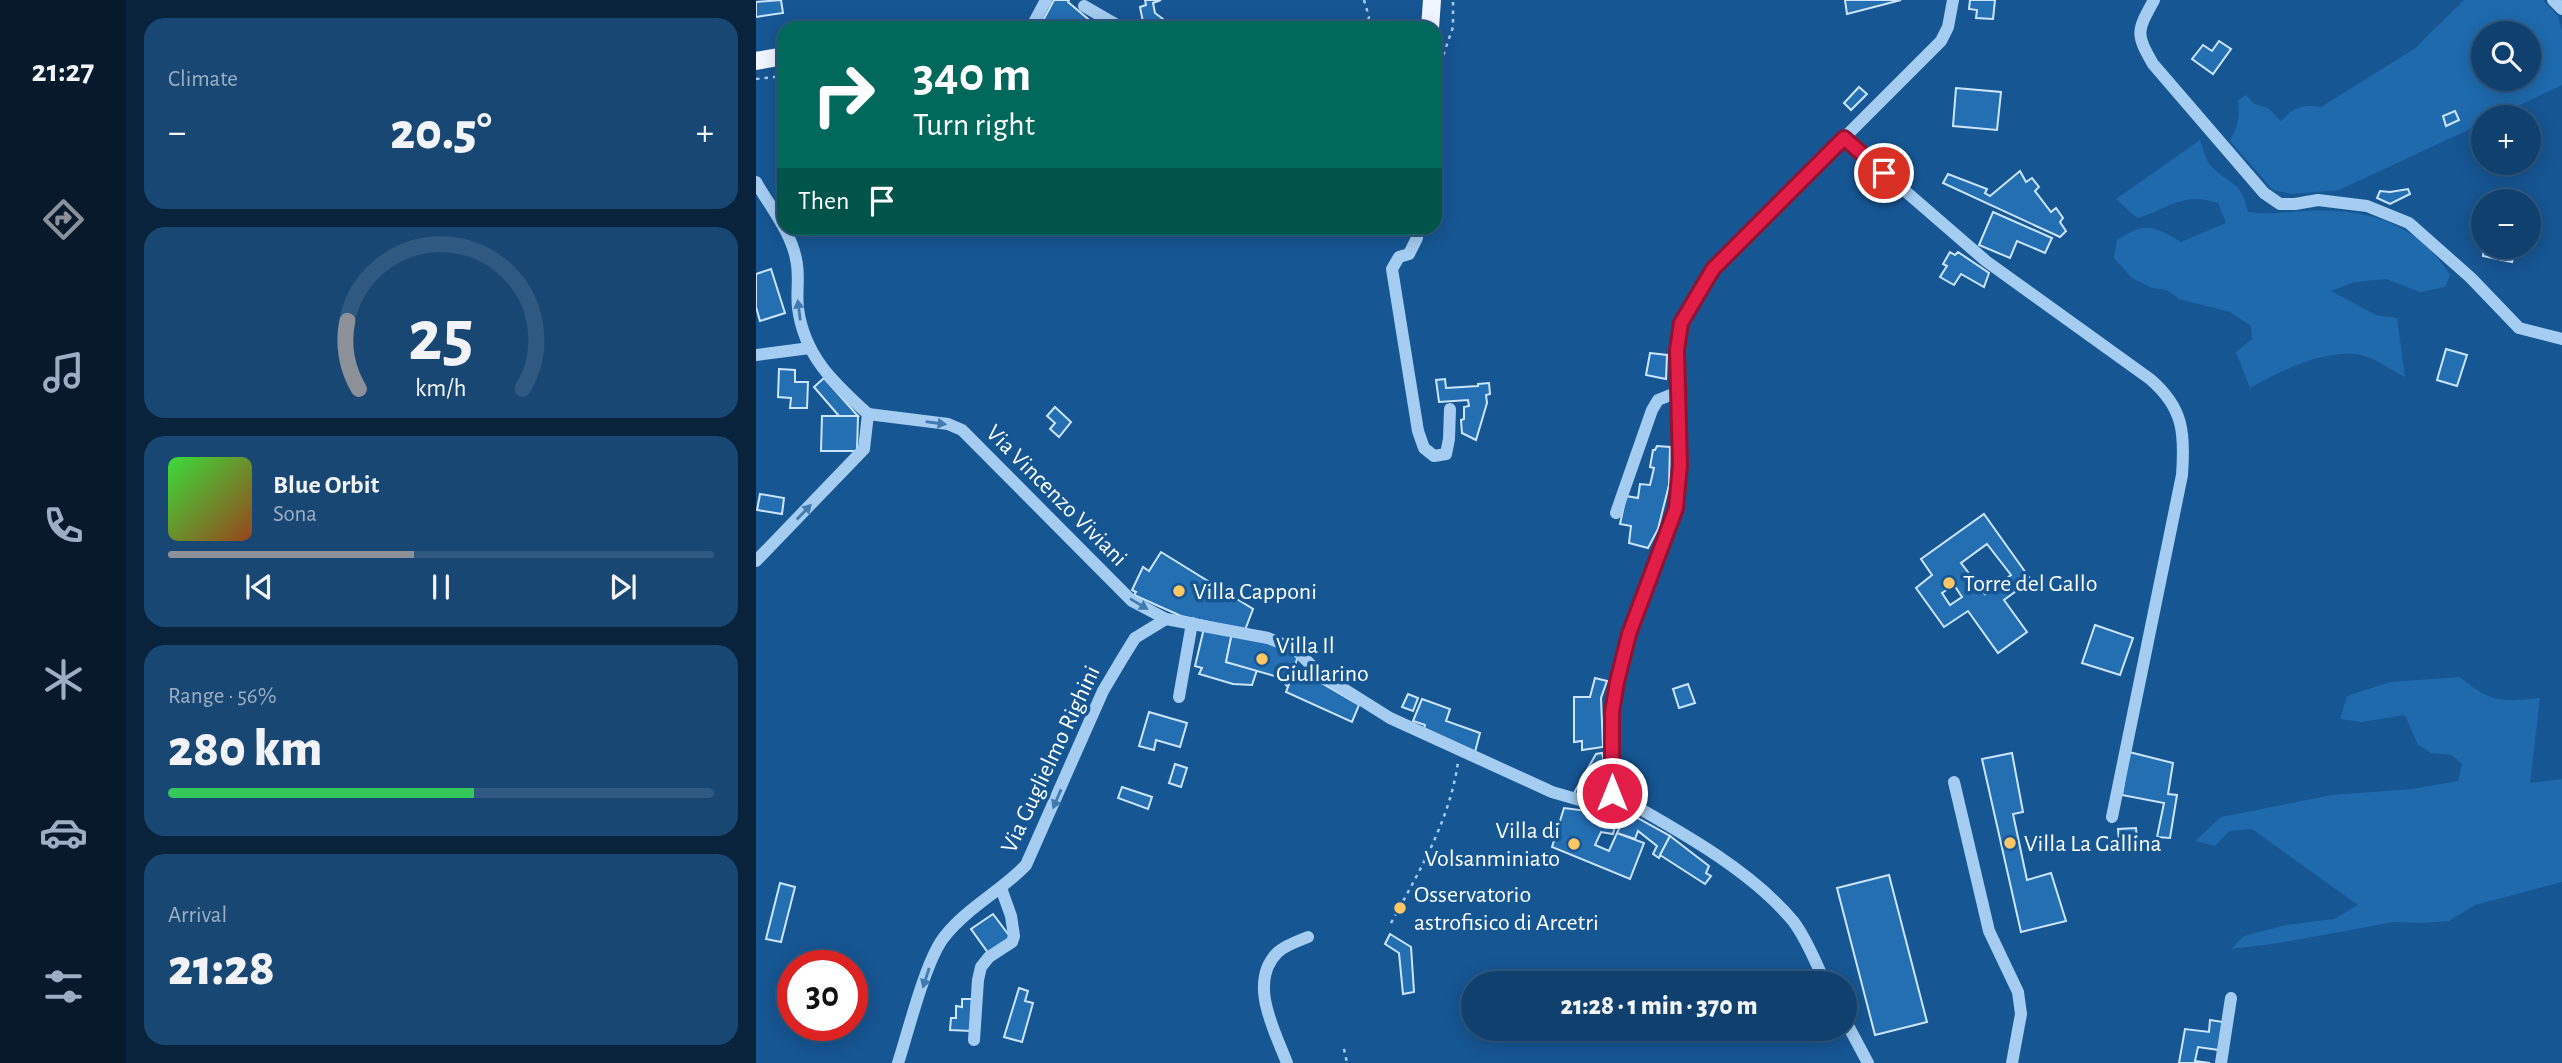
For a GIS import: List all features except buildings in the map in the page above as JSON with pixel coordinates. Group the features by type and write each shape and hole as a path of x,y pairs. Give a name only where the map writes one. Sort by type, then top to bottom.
{"main road":[{"path":"1430,21 1432,0"},
{"path":"756,61 777,57"}],"street":[{"path":"1035,21 1046,0"},
{"path":"1819,971 1795,924 1770,897 1685,835 1612,793 1612,712 1629,634 1676,508 1680,465 1677,350 1681,323 1713,269 1941,41 1948,27 1953,0"},
{"path":"2154,0 2140,25 2141,43 2153,64 2264,193 2280,204 2318,200 2367,206 2409,223 2471,278 2519,328 2562,339"},
{"path":"2553,0 2562,9"},
{"path":"1084,6 1110,21"},
{"path":"1844,138 1986,261 2150,379 2167,394 2176,413 2185,440 2182,475 2112,817"},
{"path":"756,182 777,219"},
{"path":"756,561 864,449 869,414 831,380 817,363 803,335 797,307 796,258 786,235"},
{"path":"1417,235 1409,254 1399,257 1392,269 1418,431 1424,447 1434,456 1446,454 1450,439 1450,409"},
{"path":"756,355 810,348"},
{"path":"1616,513 1652,410 1658,400 1678,391"},
{"name":"Via Vincenzo Viviani","path":"869,414 948,425 962,430 1132,601 1166,619 1268,638 1295,649 1320,674 1390,718 1552,792 1583,801 1612,793"},
{"name":"Via Guglielmo Righini","path":"898,1063 930,965 942,939 1026,865 1104,691 1122,659 1135,638 1166,619"},
{"path":"1179,697 1192,623"},
{"path":"1954,782 1989,931 2018,992 2021,1014 2012,1063"},
{"path":"974,1040 981,967 989,957 1012,942 1014,936 1011,916 1001,888"},
{"path":"1287,1063 1269,1015 1264,977 1278,953 1308,937"},
{"path":"2221,1063 2231,998"},
{"path":"1856,1041 1868,1063"}],"path":[{"path":"1364,0 1368,21"},
{"path":"1442,59 1453,27 1453,0"},
{"path":"756,79 777,77"},
{"path":"1391,923 1440,828 1459,760"},
{"path":"1344,1049 1347,1063"}],"shaded area":[{"path":"2464,0 2543,0 2558,16 2562,31 2562,85 2520,105 2471,105 2471,129 2339,190 2292,194 2273,190 2230,141 2238,121 2238,100 2246,95 2254,104 2268,108 2281,121 2299,108 2321,107 2414,49"},
{"path":"2200,140 2209,163 2242,194 2248,212 2328,211 2369,216 2406,231 2437,257 2450,275 2445,287 2420,292 2386,279 2354,282 2331,291 2376,315 2397,318 2405,377 2367,357 2340,354 2313,359 2250,388 2236,352 2252,339 2251,326 2230,312 2179,299 2167,290 2152,288 2132,278 2114,258 2117,240 2135,230 2156,229 2181,242 2226,223 2218,203 2210,201 2181,201 2137,218 2116,199"},
{"path":"2460,677 2480,692 2497,699 2540,698 2530,783 2562,779 2562,882 2475,905 2449,921 2394,922 2231,949 2244,936 2286,925 2334,919 2358,905 2252,829 2229,831 2215,846 2195,841 2221,817 2332,795 2412,789 2458,781 2462,764 2452,755 2431,753 2418,745 2405,715 2361,722 2340,719 2347,696 2390,682"}],"place":[{"name":"Torre del Gallo","path":"1949,583"},
{"name":"Villa Capponi","path":"1179,591"},
{"name":"Villa Il Giullarino","path":"1262,659"},
{"name":"Villa La Gallina","path":"2010,843"},
{"name":"Villa di Volsanminiato","path":"1574,844"},
{"name":"Osservatorio astrofisico di Arcetri","path":"1400,908"}],"route":[{"path":"1612,793 1612,712 1617,682 1629,634 1676,508 1680,465 1677,350 1681,323 1713,269 1844,138 1884,173"}]}
